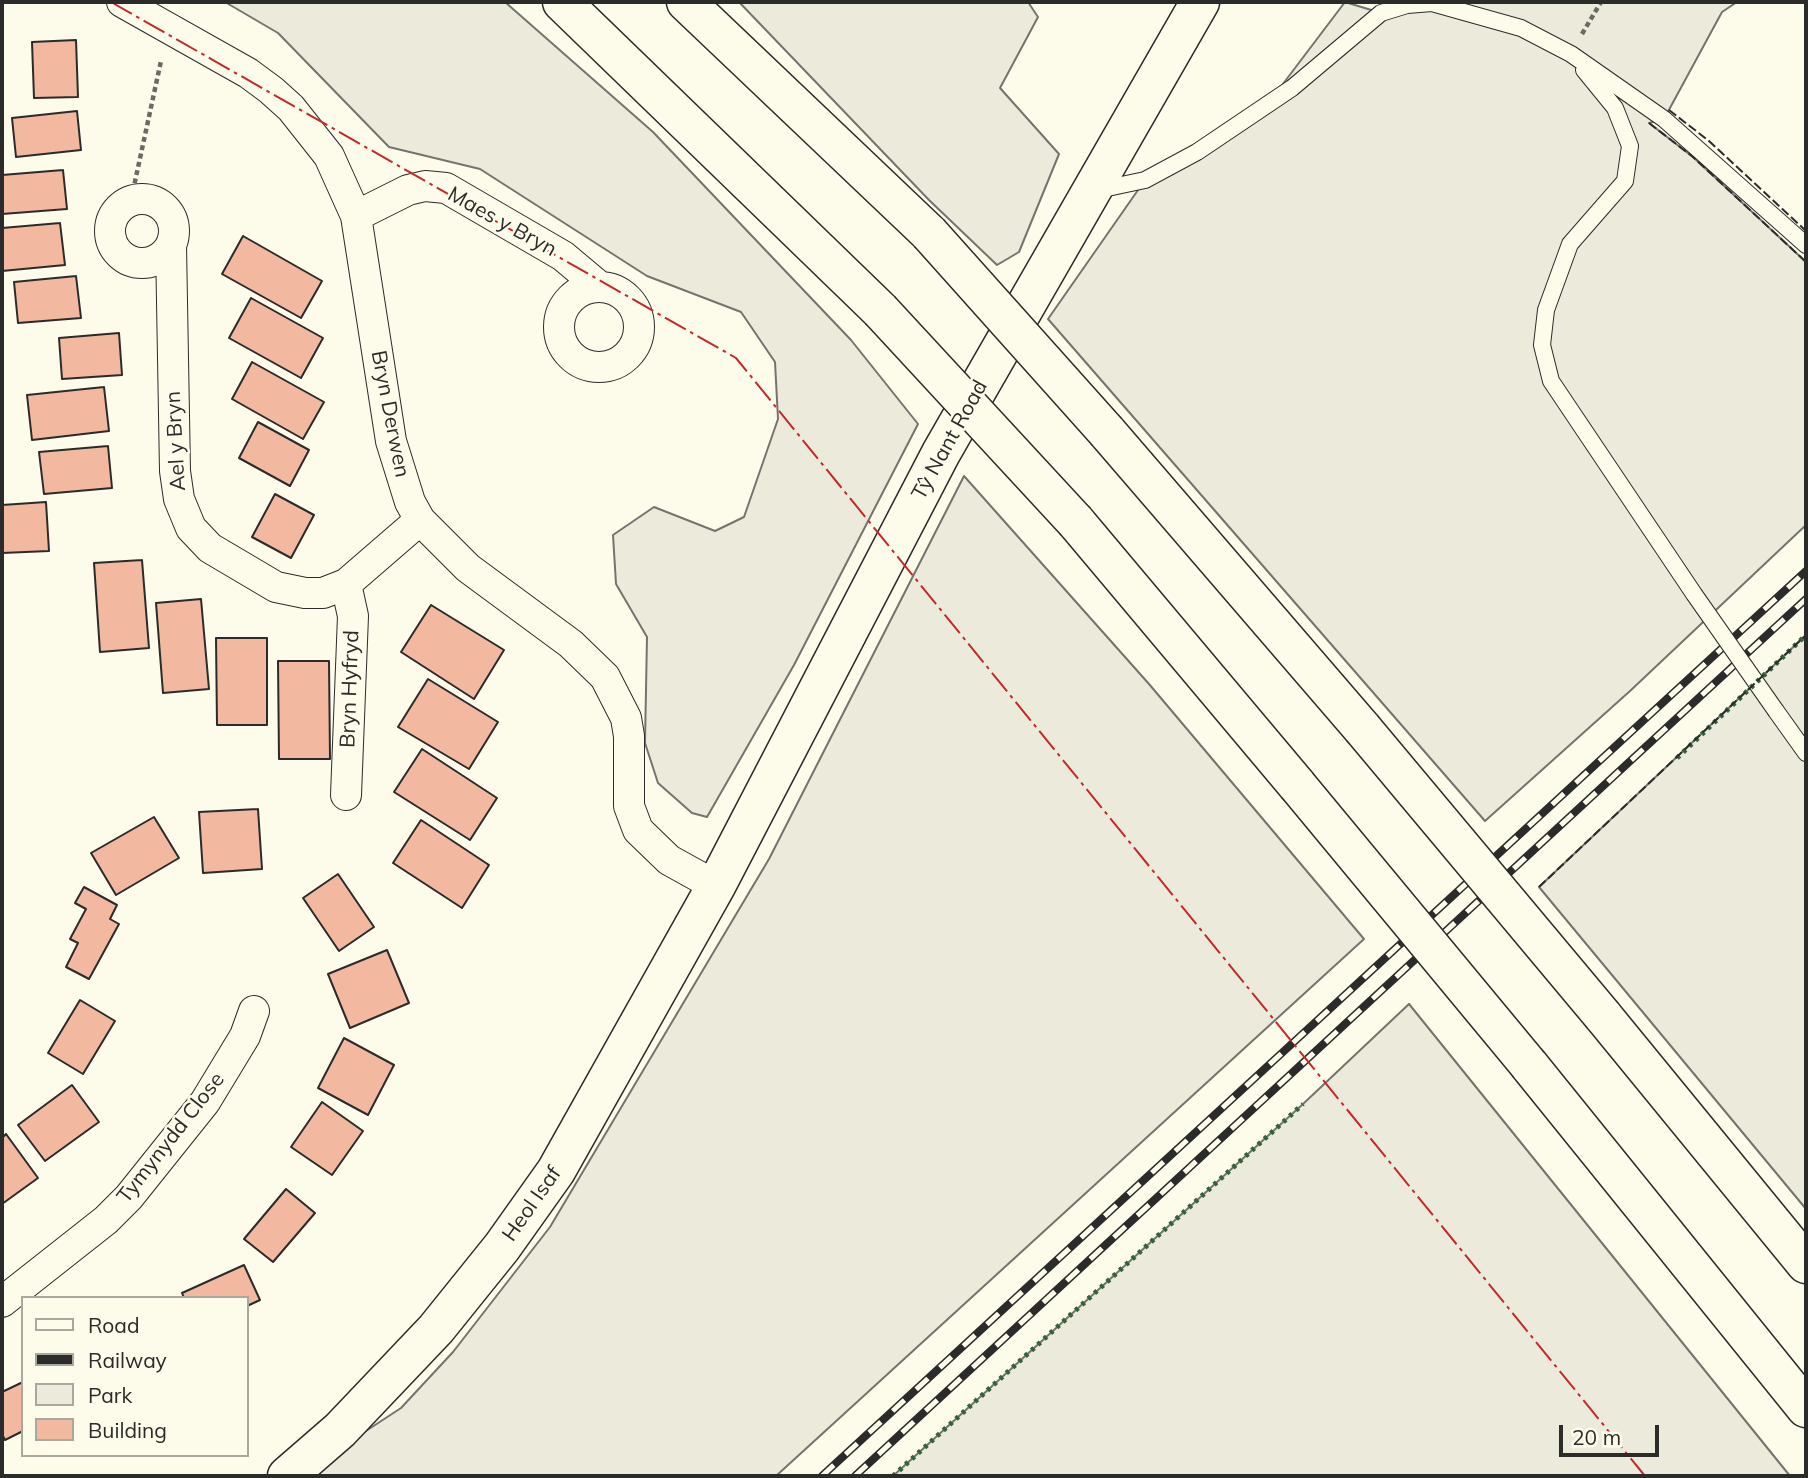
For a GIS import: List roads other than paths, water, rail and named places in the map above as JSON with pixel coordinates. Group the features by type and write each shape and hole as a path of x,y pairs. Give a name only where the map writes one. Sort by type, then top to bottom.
{"main road":[{"path":"562,2 880,310 1076,522 1529,1065 1806,1408"},
{"path":"686,2 929,233 1107,432 1362,728 1806,1264"},
{"name":"Tŷ Nant Road","path":"716,886 941,453 1200,2"},
{"name":"Heol Isaf","path":"286,1476 340,1430 385,1385 502,1247 555,1171 716,886"}],"street":[{"name":"Bryn Derwen","path":"122,2 248,73 291,108 329,156 356,216 394,453 404,488 420,520 468,568 571,644 605,677 626,718 629,736 629,806 638,830 669,860 716,886"},
{"name":"Maes y Bryn","path":"356,216 408,190 425,186 446,188 563,256 600,287"},
{"name":"Ael y Bryn","path":"171,246 156,260 146,263 127,260 118,253 109,234 115,212 131,200 154,201 164,207 174,226 171,246 175,471 178,499 191,528 210,548 276,587 304,593 323,593 345,584 420,520"},
{"name":"Bryn Hyfryd","path":"345,584 353,616 346,794"},
{"name":"Tymynydd Close","path":"2,1302 106,1220 129,1197 205,1101 245,1036 254,1011"}],"lane":[{"path":"1092,192 1145,180 1197,152 1292,88 1381,13 1407,5 1432,3 1521,28 1571,54 1664,118 1806,245"},
{"path":"1571,54 1615,108 1630,146 1625,181 1570,244 1545,310 1542,345 1551,381 1694,594 1806,752"}],"railway":[{"path":"822,1476 1806,571"},
{"path":"855,1476 1806,599"}]}
